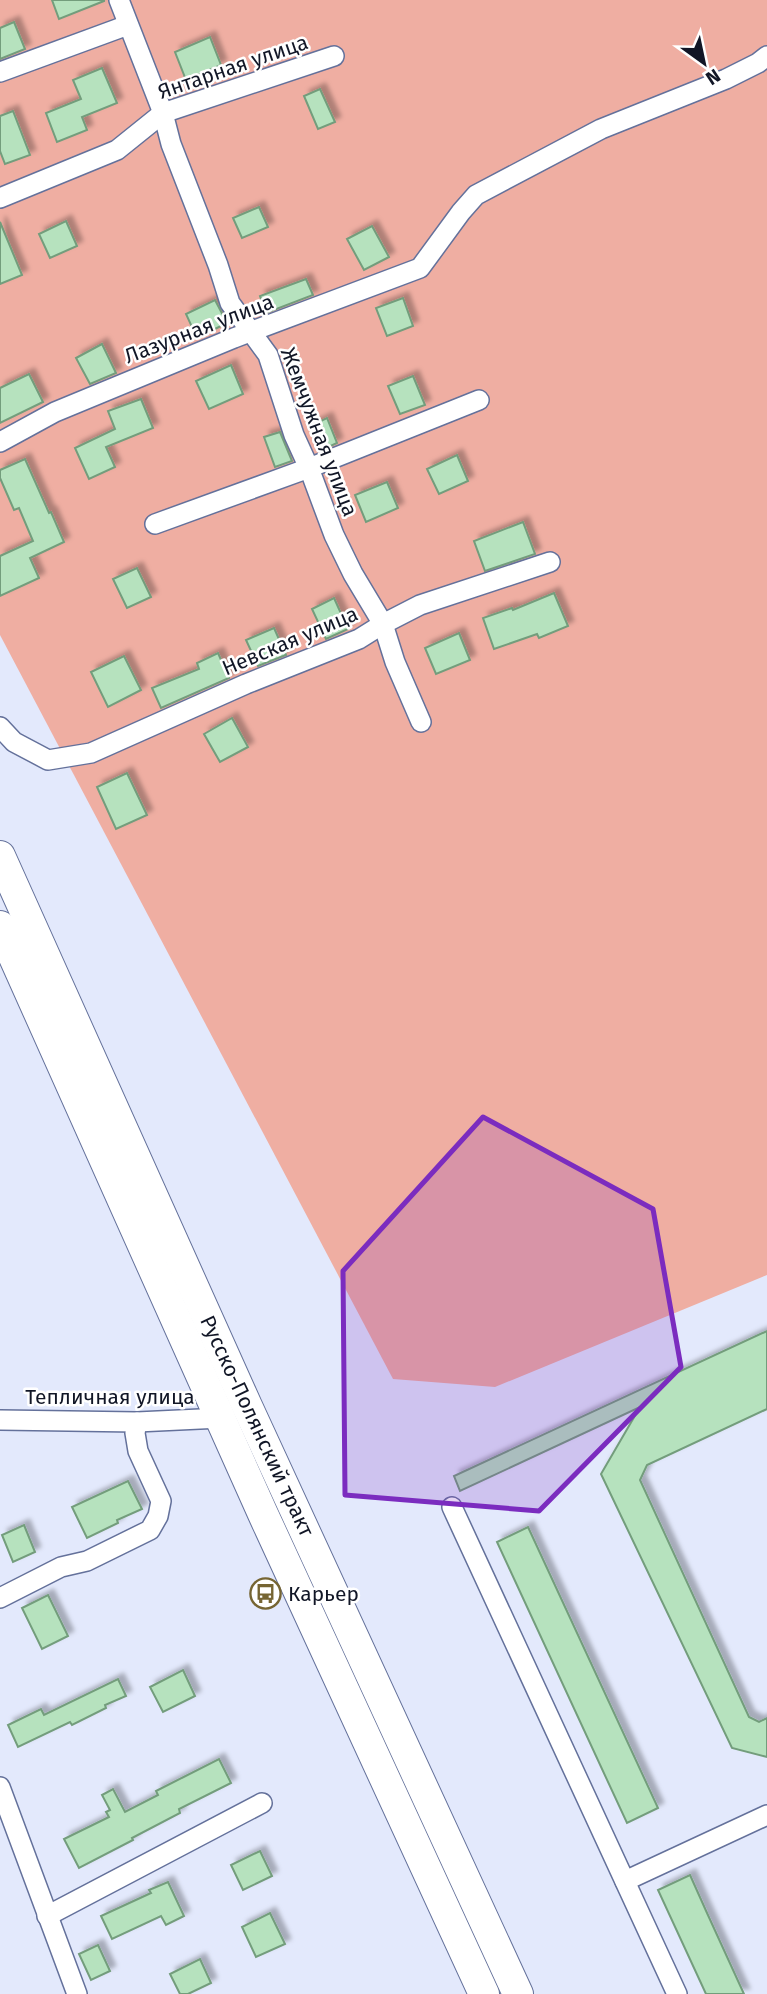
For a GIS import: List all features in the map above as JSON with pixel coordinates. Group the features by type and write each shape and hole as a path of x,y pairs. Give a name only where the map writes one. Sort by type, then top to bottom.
{"main road":[{"name":"Русско-Полянский тракт","path":"0,856 247,1406 518,1994"},
{"name":"Русско-Полянский тракт","path":"0,926 263,1514 484,1994"}],"street":[{"name":"Жемчужная улица","path":"119,0 163,113 170,144 218,265 230,303 268,355 294,435 334,535 353,574 383,624 395,662 421,722"},
{"path":"0,72 128,25"},
{"name":"Янтарная улица","path":"0,198 117,150 163,113 334,56"},
{"name":"Лазурная улица","path":"0,442 55,412 234,338 420,268 476,195 601,130 726,79 767,56"},
{"path":"155,524 309,468 479,400"},
{"name":"Невская улица","path":"0,727 14,742 48,760 91,753 246,684 359,639 420,606 550,562"},
{"name":"Тепличная улица","path":"0,1420 136,1422 221,1418"},
{"path":"0,1598 61,1567 87,1561 150,1530 158,1516 161,1500 138,1451 136,1422"},
{"path":"452,1507 677,1994"},
{"path":"0,1787 76,1994"},
{"path":"47,1916 261,1804"},
{"path":"625,1881 767,1815"}],"highlighted area":[{"path":"483,1117 653,1209 681,1367 539,1511 345,1495 343,1271"}],"shaded area":[{"path":"0,0 767,0 767,1275 495,1387 393,1379 0,635"}],"building":[{"path":"52,0 104,0 104,1 59,19"},
{"path":"14,22 25,49 0,59 0,28"},
{"path":"210,37 221,65 186,80 175,52"},
{"path":"102,68 117,103 82,117 87,130 57,142 46,113 81,99 73,80"},
{"path":"320,89 335,122 318,129 304,96"},
{"path":"13,111 30,155 5,164 0,151 0,116"},
{"path":"259,207 268,227 242,238 233,218"},
{"path":"66,221 77,246 50,258 39,234"},
{"path":"0,222 22,275 0,284"},
{"path":"372,226 389,257 364,270 347,239"},
{"path":"306,279 313,295 266,313 260,296"},
{"path":"403,298 413,326 387,336 376,308"},
{"path":"215,300 227,323 197,338 186,314"},
{"path":"102,344 116,373 90,384 76,358"},
{"path":"231,365 243,394 209,409 196,381"},
{"path":"29,374 43,402 0,423 0,388"},
{"path":"413,376 425,405 400,414 388,386"},
{"path":"141,399 153,428 106,447 115,467 89,479 75,448 115,429 108,411"},
{"path":"327,418 337,443 322,450 312,425"},
{"path":"280,432 292,461 275,467 264,437"},
{"path":"457,455 468,481 439,494 427,469"},
{"path":"25,459 64,542 30,558 39,578 0,596 0,556 33,541 19,508 14,510 0,478 0,470"},
{"path":"387,482 398,508 366,522 355,495"},
{"path":"523,522 535,554 485,571 474,541"},
{"path":"137,568 151,597 127,608 113,579"},
{"path":"554,593 568,626 539,638 537,634 494,649 483,618 512,608 513,610"},
{"path":"334,598 348,629 326,639 312,609"},
{"path":"274,628 286,655 258,666 246,640"},
{"path":"459,633 470,660 436,674 425,648"},
{"path":"218,653 229,678 161,708 152,688 199,669 197,663"},
{"path":"124,656 141,690 108,707 91,672"},
{"path":"232,718 248,747 220,762 204,734"},
{"path":"127,773 147,815 116,829 97,787"},
{"path":"767,1331 767,1409 647,1465 640,1480 749,1717 759,1722 767,1718 767,1757 732,1748 601,1474 640,1407 460,1491 454,1476"},
{"path":"128,1481 142,1509 87,1538 72,1507"},
{"path":"24,1525 35,1552 13,1562 2,1535"},
{"path":"528,1527 658,1808 627,1823 497,1542"},
{"path":"48,1595 68,1636 42,1649 22,1608"},
{"path":"183,1670 195,1696 163,1712 150,1687"},
{"path":"118,1679 126,1696 72,1725 70,1722 18,1747 8,1725 41,1709 44,1715"},
{"path":"219,1759 231,1783 179,1809 180,1813 79,1868 64,1839 109,1817 106,1812 110,1810 102,1795 113,1789 125,1812 158,1795 156,1791"},
{"path":"260,1851 272,1876 243,1890 231,1865"},
{"path":"690,1875 744,1994 706,1994 658,1890"},
{"path":"168,1882 184,1916 166,1925 161,1916 112,1939 101,1916 151,1893 149,1890"},
{"path":"270,1913 285,1944 256,1957 242,1927"},
{"path":"98,1945 110,1971 91,1980 79,1954"},
{"path":"200,1959 211,1983 188,1994 180,1994 170,1974"}],"place":[{"name":"Карьер","path":"265,1594"}]}
